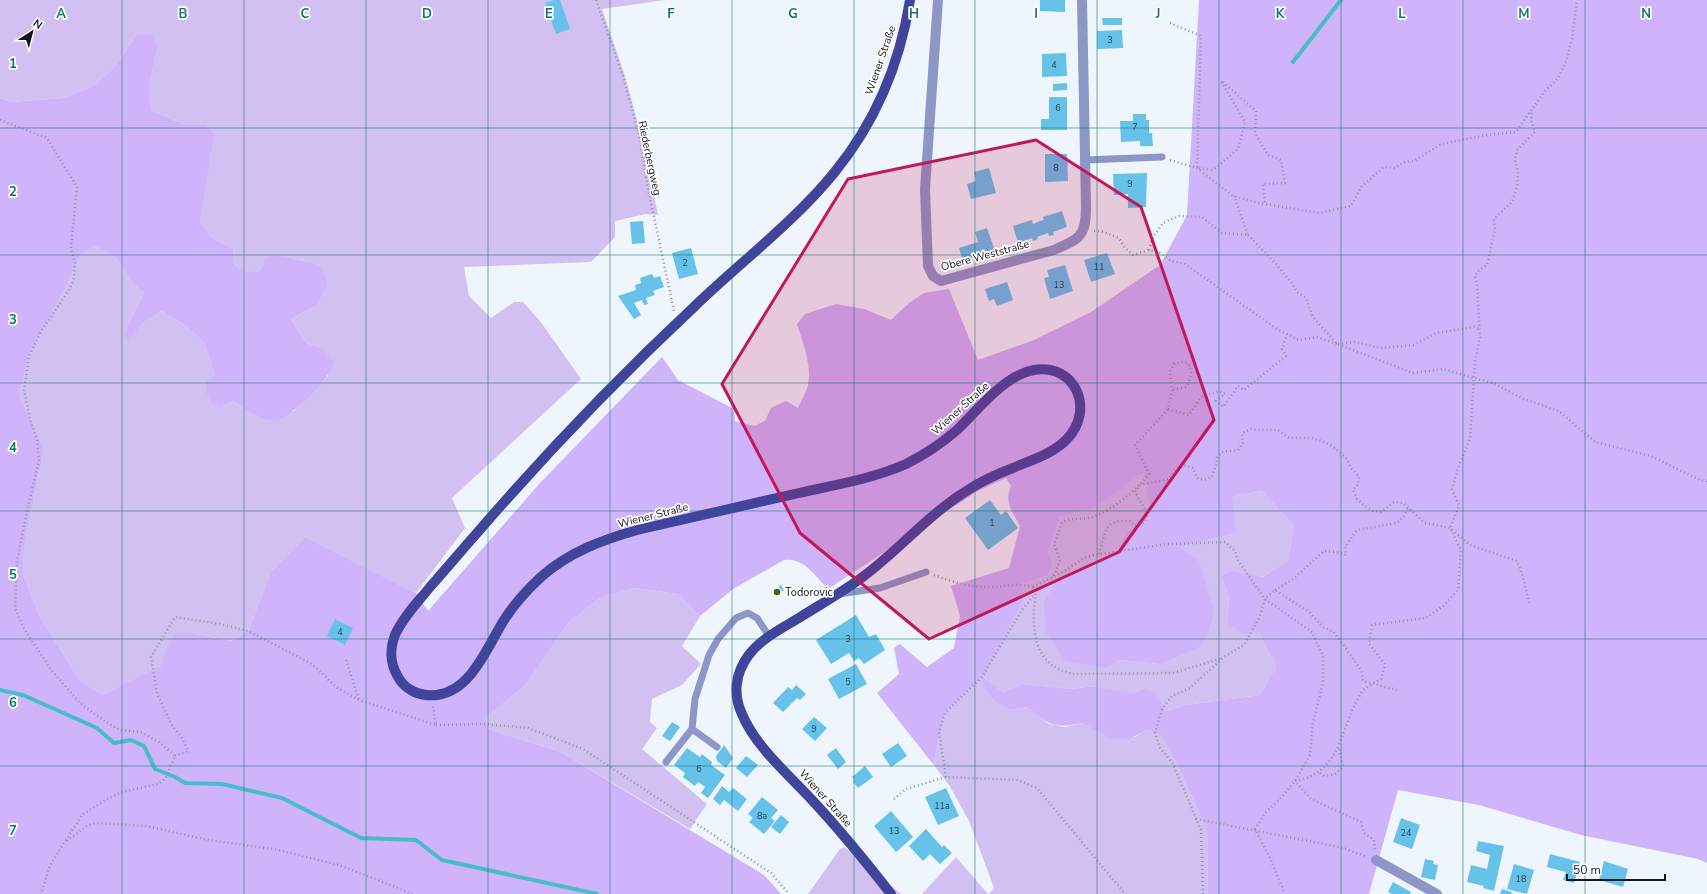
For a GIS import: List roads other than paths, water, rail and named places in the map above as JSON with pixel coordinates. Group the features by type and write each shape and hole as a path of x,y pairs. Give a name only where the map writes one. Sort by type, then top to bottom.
{"main road":[{"name":"Wiener Straße","path":"891,894 825,814 762,746 743,718 737,700 736,685 738,675 748,655 756,646 769,636 837,595 874,567 938,513 968,490 993,477 1044,455 1062,444 1077,426 1080,413 1079,396 1073,384 1053,370 1044,369 1026,372 1007,382 940,443 920,456 898,467 829,486 637,530 610,538 581,550 550,570 525,592 505,618 474,670 451,690 432,695 420,694 411,691 403,685 396,673 392,661 391,650 400,626 414,607 537,465 677,323 807,203 832,176 872,116 884,90 897,54 910,0"}],"street":[{"name":"Obere Weststraße","path":"938,0 924,189 928,266 933,276 941,281 965,275 1012,260 1054,250 1078,237 1084,230 1086,214 1085,160"},
{"path":"1082,0 1085,160"},
{"path":"1376,860 1437,894"}],"lane":[{"path":"1085,160 1162,157"},
{"path":"837,595 880,588 908,580 926,572"},
{"path":"666,762 692,729 695,698 709,655 718,639 736,618 748,613 756,618 769,636"},
{"path":"692,729 716,747"}],"waterway":[{"path":"1293,62 1341,0"},
{"path":"0,690 23,695 97,728 114,743 131,740 144,746 155,769 175,777 185,783 222,784 282,798 361,838 416,840 442,860 597,894"}],"place":[{"name":"Todorovic","path":"777,592"}]}
